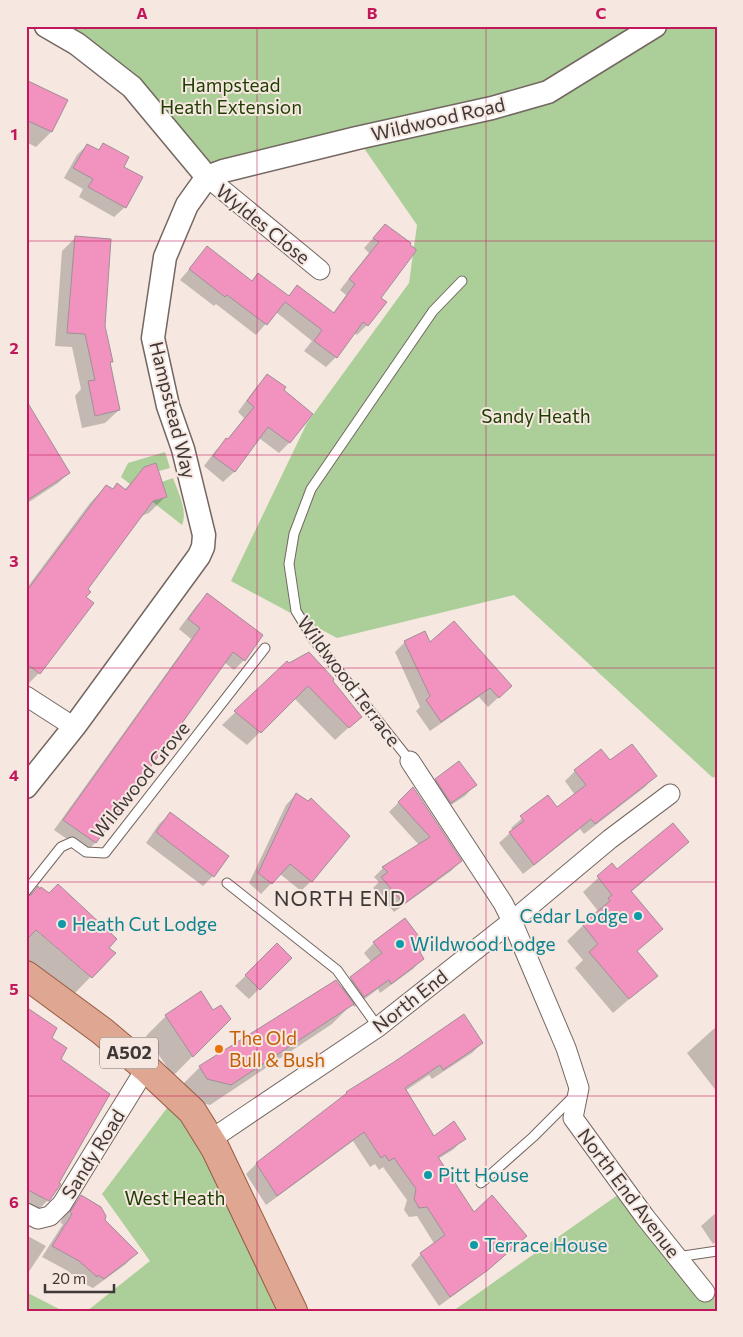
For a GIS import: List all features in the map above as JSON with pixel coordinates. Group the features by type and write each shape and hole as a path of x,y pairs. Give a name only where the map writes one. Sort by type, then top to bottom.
{"main road":[{"name":"A502","path":"26,974 102,1031 146,1068 192,1111 210,1140 293,1311"}],"street":[{"path":"46,26 77,44 132,87 206,177"},
{"name":"Wildwood Road","path":"206,177 233,168 492,108 548,92 655,26"},
{"name":"Wyldes Close","path":"206,177 320,270"},
{"name":"Hampstead Way","path":"26,787 74,727 199,556 203,547 204,535 183,449 168,406 153,338 165,257 187,205 206,177"},
{"path":"26,696 74,727"},
{"name":"Wildwood Terrace","path":"410,761 503,903 512,921"},
{"name":"North End","path":"210,1140 378,1027 512,921 610,839 670,794"},
{"name":"North End Avenue","path":"512,921 566,1048 578,1091 573,1118 645,1217 704,1292"},
{"name":"Sandy Road","path":"26,1214 38,1219 50,1216 62,1204 146,1068"}],"lane":[{"name":"Wildwood Terrace","path":"410,761 314,640 296,612 289,564 294,534 311,489 433,311 462,281"},
{"name":"Wildwood Grove","path":"26,891 61,847 72,842 86,852 105,852 265,648"},
{"path":"228,883 337,970 378,1027"},
{"path":"481,1183 553,1118 578,1091"},
{"path":"677,1257 717,1251"}],"green space":[{"name":"Sandy Heath","path":"43,26 717,26 717,778 712,777 514,595 337,638 231,581 307,423 409,283 417,225 357,138 207,177 132,87"},
{"path":"165,452 170,468 159,471 156,463 147,466 157,500 167,497 162,482 173,478 183,508 184,520 182,525 121,477 128,463"},
{"name":"West Heath","path":"176,1096 293,1311 87,1311 150,1261 102,1194"},
{"path":"622,1192 717,1294 717,1311 453,1311"},
{"path":"26,1292 63,1311 26,1311"}],"building":[{"path":"26,80 68,100 52,132 26,120"},
{"path":"103,143 129,157 124,167 143,177 126,208 88,187 93,179 73,168 87,144 99,150"},
{"path":"385,224 411,243 410,245 416,251 381,298 387,302 368,326 363,322 337,358 314,341 322,330 285,302 267,325 227,295 225,297 189,269 207,246 252,281 258,273 289,296 297,285 334,313 355,284 349,279 379,242 373,238"},
{"path":"75,236 111,239 105,326 113,362 110,362 120,410 95,416 88,381 95,380 85,334 67,333"},
{"path":"267,374 286,387 284,390 313,414 290,443 268,427 235,472 213,456 226,438 228,439 254,407 247,401"},
{"path":"26,400 70,473 26,501"},
{"path":"156,463 167,497 153,501 88,589 91,592 86,597 94,603 40,674 26,663 26,592 106,485 113,489 117,483 126,490 144,467"},
{"path":"207,593 263,635 245,661 233,652 96,843 63,820 200,628 188,619"},
{"path":"454,621 512,686 499,698 490,688 441,722 426,700 430,696 404,641 425,631 430,642"},
{"path":"309,652 334,679 333,681 362,717 349,728 308,686 261,733 234,711 287,661 289,663"},
{"path":"632,744 657,776 595,824 591,819 534,865 509,832 524,821 520,816 548,795 557,807 586,785 574,770 601,749 610,760"},
{"path":"459,761 477,785 451,803 435,779"},
{"path":"413,787 462,861 404,904 381,877 388,872 382,867 430,837 398,802"},
{"path":"296,793 308,801 311,798 350,836 312,882 290,864 272,884 258,873"},
{"path":"170,812 229,856 214,877 156,832"},
{"name":"Cedar Lodge","path":"673,823 689,842 631,891 663,929 637,951 658,976 629,999 589,952 598,944 582,924 610,901 608,898 612,895 597,876 612,863 617,869"},
{"name":"Heath Cut Lodge","path":"58,884 117,939 109,948 116,953 92,978 36,930 26,940 26,897 31,895 38,886 49,893"},
{"name":"Wildwood Lodge","path":"405,918 427,947 420,952 424,959 391,984 389,980 364,997 350,977 382,953 373,942"},
{"path":"277,943 292,958 260,990 245,975"},
{"path":"336,980 354,1004 231,1085 207,1079 199,1066"},
{"path":"201,991 213,1010 221,1005 231,1019 193,1057 165,1015"},
{"path":"26,1007 57,1028 52,1038 67,1048 61,1059 110,1094 59,1183 61,1184 49,1201 26,1189"},
{"path":"464,1014 483,1043 443,1070 440,1065 405,1088 434,1136 454,1121 466,1139 438,1157 474,1212 492,1195 527,1236 488,1270 450,1297 420,1253 445,1235 427,1207 419,1208 414,1199 416,1189 394,1158 389,1161 385,1155 381,1158 364,1132 277,1196 256,1163 346,1092"},
{"path":"81,1195 101,1207 106,1216 105,1220 138,1253 104,1279 98,1275 97,1277 79,1261 52,1246 72,1214 70,1212"}],"place":[{"name":"Cedar Lodge","path":"638,916"},
{"name":"Heath Cut Lodge","path":"62,924"},
{"name":"Wildwood Lodge","path":"400,944"},
{"name":"The Old Bull & Bush","path":"219,1049"},
{"name":"Pitt House","path":"428,1175"},
{"name":"Terrace House","path":"474,1245"}],"district":[{"name":"NORTH END","path":"340,899"}],"park label":[{"name":"Hampstead Heath Extension","path":"231,96"}]}
